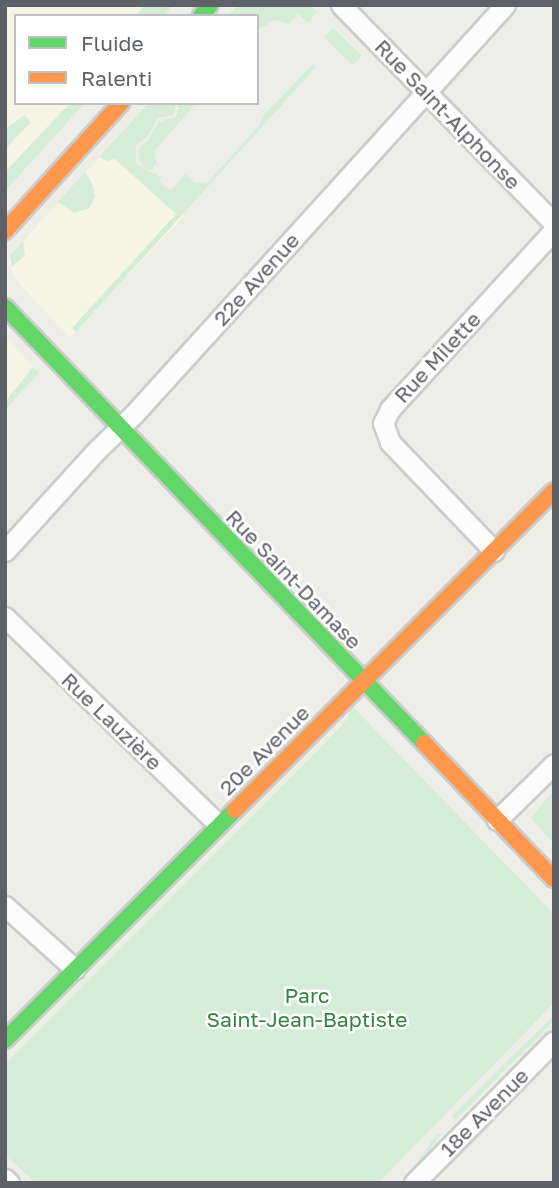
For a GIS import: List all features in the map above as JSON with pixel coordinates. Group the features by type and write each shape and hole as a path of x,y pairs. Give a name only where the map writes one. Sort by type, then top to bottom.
{"street":[{"name":"Rue Saint-Alphonse","path":"341,5 554,223"},
{"name":"22e Avenue","path":"5,551 505,5"},
{"path":"5,231 119,105"},
{"name":"Rue Milette","path":"494,551 390,442 384,432 384,418 554,230"},
{"name":"Rue Saint-Damase","path":"5,307 554,879"},
{"name":"20e Avenue","path":"5,1040 218,824 554,491"},
{"name":"Rue Lauzière","path":"5,617 218,824"},
{"path":"497,820 554,764"},
{"path":"5,906 75,969"},
{"name":"18e Avenue","path":"414,1183 554,1041"},
{"path":"5,1179 9,1183"}],"shaded area":[{"path":"5,5 173,5 166,14 14,14 14,105 83,105 5,191"},
{"path":"109,147 184,216 70,338 15,279 9,261 16,249"},
{"path":"5,337 39,373 5,410"}],"green space":[{"path":"145,5 173,5 166,14 137,14"},
{"path":"237,5 310,5 317,12 308,23 298,14 289,24 275,20 259,29 259,14 230,14"},
{"path":"333,28 362,56 353,65 324,37"},
{"path":"313,64 316,67 76,332 72,328 176,214 115,159 107,161 99,157 147,105 176,105 174,115 158,118 147,137 136,145 136,164 161,177 159,181 171,191 185,174 195,183 208,182 259,126 263,116"},
{"path":"68,105 83,105 5,191 5,172"},
{"path":"179,105 194,105 156,149 154,157 158,164 154,165 153,170 145,168 138,158 139,148 149,139 158,122 176,117"},
{"path":"24,115 31,122 5,149 5,130"},
{"path":"85,172 93,185 95,197 89,208 74,213 58,202"},
{"path":"23,241 25,255 12,267 10,256"},
{"path":"33,367 39,373 5,410 5,402"},
{"name":"Parc Saint-Jean-Baptiste","path":"352,706 554,914 554,1003 378,1183 36,1183 5,1155 5,1064 331,737 347,719"},
{"path":"554,790 554,844 531,818"},
{"path":"554,1015 554,1021 456,1120 452,1116"},
{"path":"437,1133 440,1135 408,1183 403,1183"}],"traffic: fast":[{"path":"203,14 210,5"},
{"path":"5,307 424,743"},
{"path":"5,1040 235,810"}],"traffic: slow":[{"path":"5,231 119,105"},
{"path":"235,810 554,491"},
{"path":"424,743 554,879"}]}
